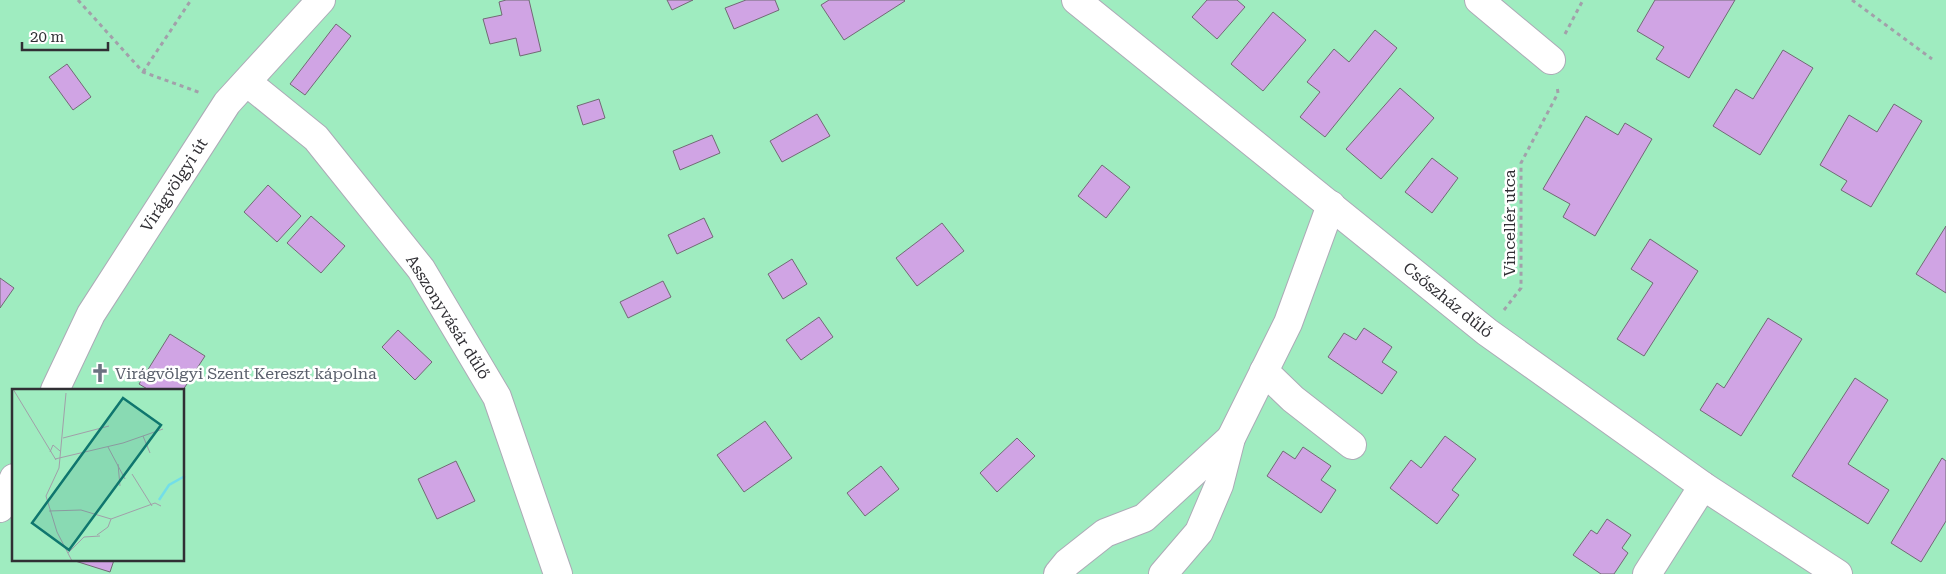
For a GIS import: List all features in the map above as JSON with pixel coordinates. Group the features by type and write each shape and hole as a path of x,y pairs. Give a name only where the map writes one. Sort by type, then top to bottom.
{"street":[{"name":"Virágvölgyi út","path":"55,389 91,314 228,103 322,0"},
{"name":"Csőszház dűlő","path":"1076,0 1487,332 1704,486 1838,574"},
{"path":"1479,0 1551,60"},
{"name":"Asszonyvásár dűlő","path":"248,82 316,138 421,270 497,397 558,574"},
{"path":"1163,574 1199,532 1219,485 1231,438 1288,323 1331,206"},
{"path":"1264,371 1293,399 1352,445"},
{"path":"1058,574 1067,563 1105,533 1144,518 1231,438"},
{"path":"0,508 12,482"},
{"path":"1646,574 1704,486"}],"path":[{"path":"78,0 143,72 228,103"},
{"path":"143,72 191,0"},
{"path":"1551,60 1583,0"},
{"path":"1852,0 1932,59"},
{"name":"Vincellér utca","path":"1487,332 1521,288 1521,163 1558,93 1551,60"}],"green space":[{"path":"0,0 1946,0 1946,574 0,574"}],"building":[{"path":"506,0 529,0 541,51 520,56 516,38 490,44 483,19 502,15 499,2"},
{"path":"667,0 693,0 672,10"},
{"path":"746,0 775,0 779,10 734,29 725,8"},
{"path":"829,0 905,1 844,40 821,5"},
{"path":"1207,0 1237,0 1245,7 1217,39 1192,17"},
{"path":"1655,0 1735,0 1689,78 1656,59 1664,47 1637,31"},
{"path":"1273,12 1306,40 1263,91 1231,64"},
{"path":"336,24 351,36 305,95 290,84"},
{"path":"1375,30 1397,48 1325,137 1300,117 1320,92 1307,82 1334,49 1349,62"},
{"path":"1783,50 1813,68 1760,155 1713,126 1736,89 1753,99"},
{"path":"67,64 91,97 73,110 49,77"},
{"path":"1400,88 1434,118 1381,179 1346,149"},
{"path":"599,99 605,118 583,125 577,106"},
{"path":"1894,104 1922,121 1871,207 1841,190 1847,181 1820,165 1849,115 1877,132"},
{"path":"817,114 830,136 782,162 770,141"},
{"path":"1586,116 1618,135 1625,123 1652,139 1595,236 1563,217 1570,204 1543,189"},
{"path":"712,135 720,153 680,170 673,151"},
{"path":"1432,158 1458,178 1432,213 1405,192"},
{"path":"1102,165 1130,187 1106,218 1078,196"},
{"path":"268,185 301,216 277,242 244,212"},
{"path":"311,216 345,246 321,273 287,243"},
{"path":"704,218 713,237 677,254 668,235"},
{"path":"942,223 964,251 917,286 896,258"},
{"path":"1946,226 1946,293 1916,274"},
{"path":"1650,239 1698,271 1644,356 1617,339 1653,283 1631,269"},
{"path":"792,259 807,284 783,299 768,274"},
{"path":"0,278 14,288 0,308"},
{"path":"663,281 671,297 628,318 620,302"},
{"path":"819,317 833,337 801,360 786,340"},
{"path":"1768,318 1802,339 1741,436 1700,410 1717,383 1724,388"},
{"path":"1364,328 1392,347 1382,362 1397,372 1382,394 1328,357 1344,333 1356,340"},
{"path":"398,330 432,362 415,380 382,347"},
{"path":"170,334 205,356 184,389 147,389 139,384"},
{"path":"1855,378 1888,400 1848,464 1889,490 1868,524 1792,476"},
{"path":"765,421 792,458 744,492 717,455"},
{"path":"1445,436 1476,459 1452,490 1459,495 1437,524 1390,488 1411,460 1421,468"},
{"path":"1017,438 1035,456 997,492 980,473"},
{"path":"1303,447 1331,466 1321,480 1336,490 1321,513 1267,476 1283,451 1295,459"},
{"path":"1942,458 1946,461 1946,521 1921,562 1891,543"},
{"path":"456,461 475,501 437,519 418,479"},
{"path":"881,466 899,489 865,516 847,493"},
{"path":"1607,519 1631,535 1622,548 1628,553 1614,574 1601,574 1573,555 1591,530 1597,534"},
{"path":"78,562 113,562 110,572"}],"place":[{"name":"Virágvölgyi Szent Kereszt kápolna","path":"100,373"}]}
